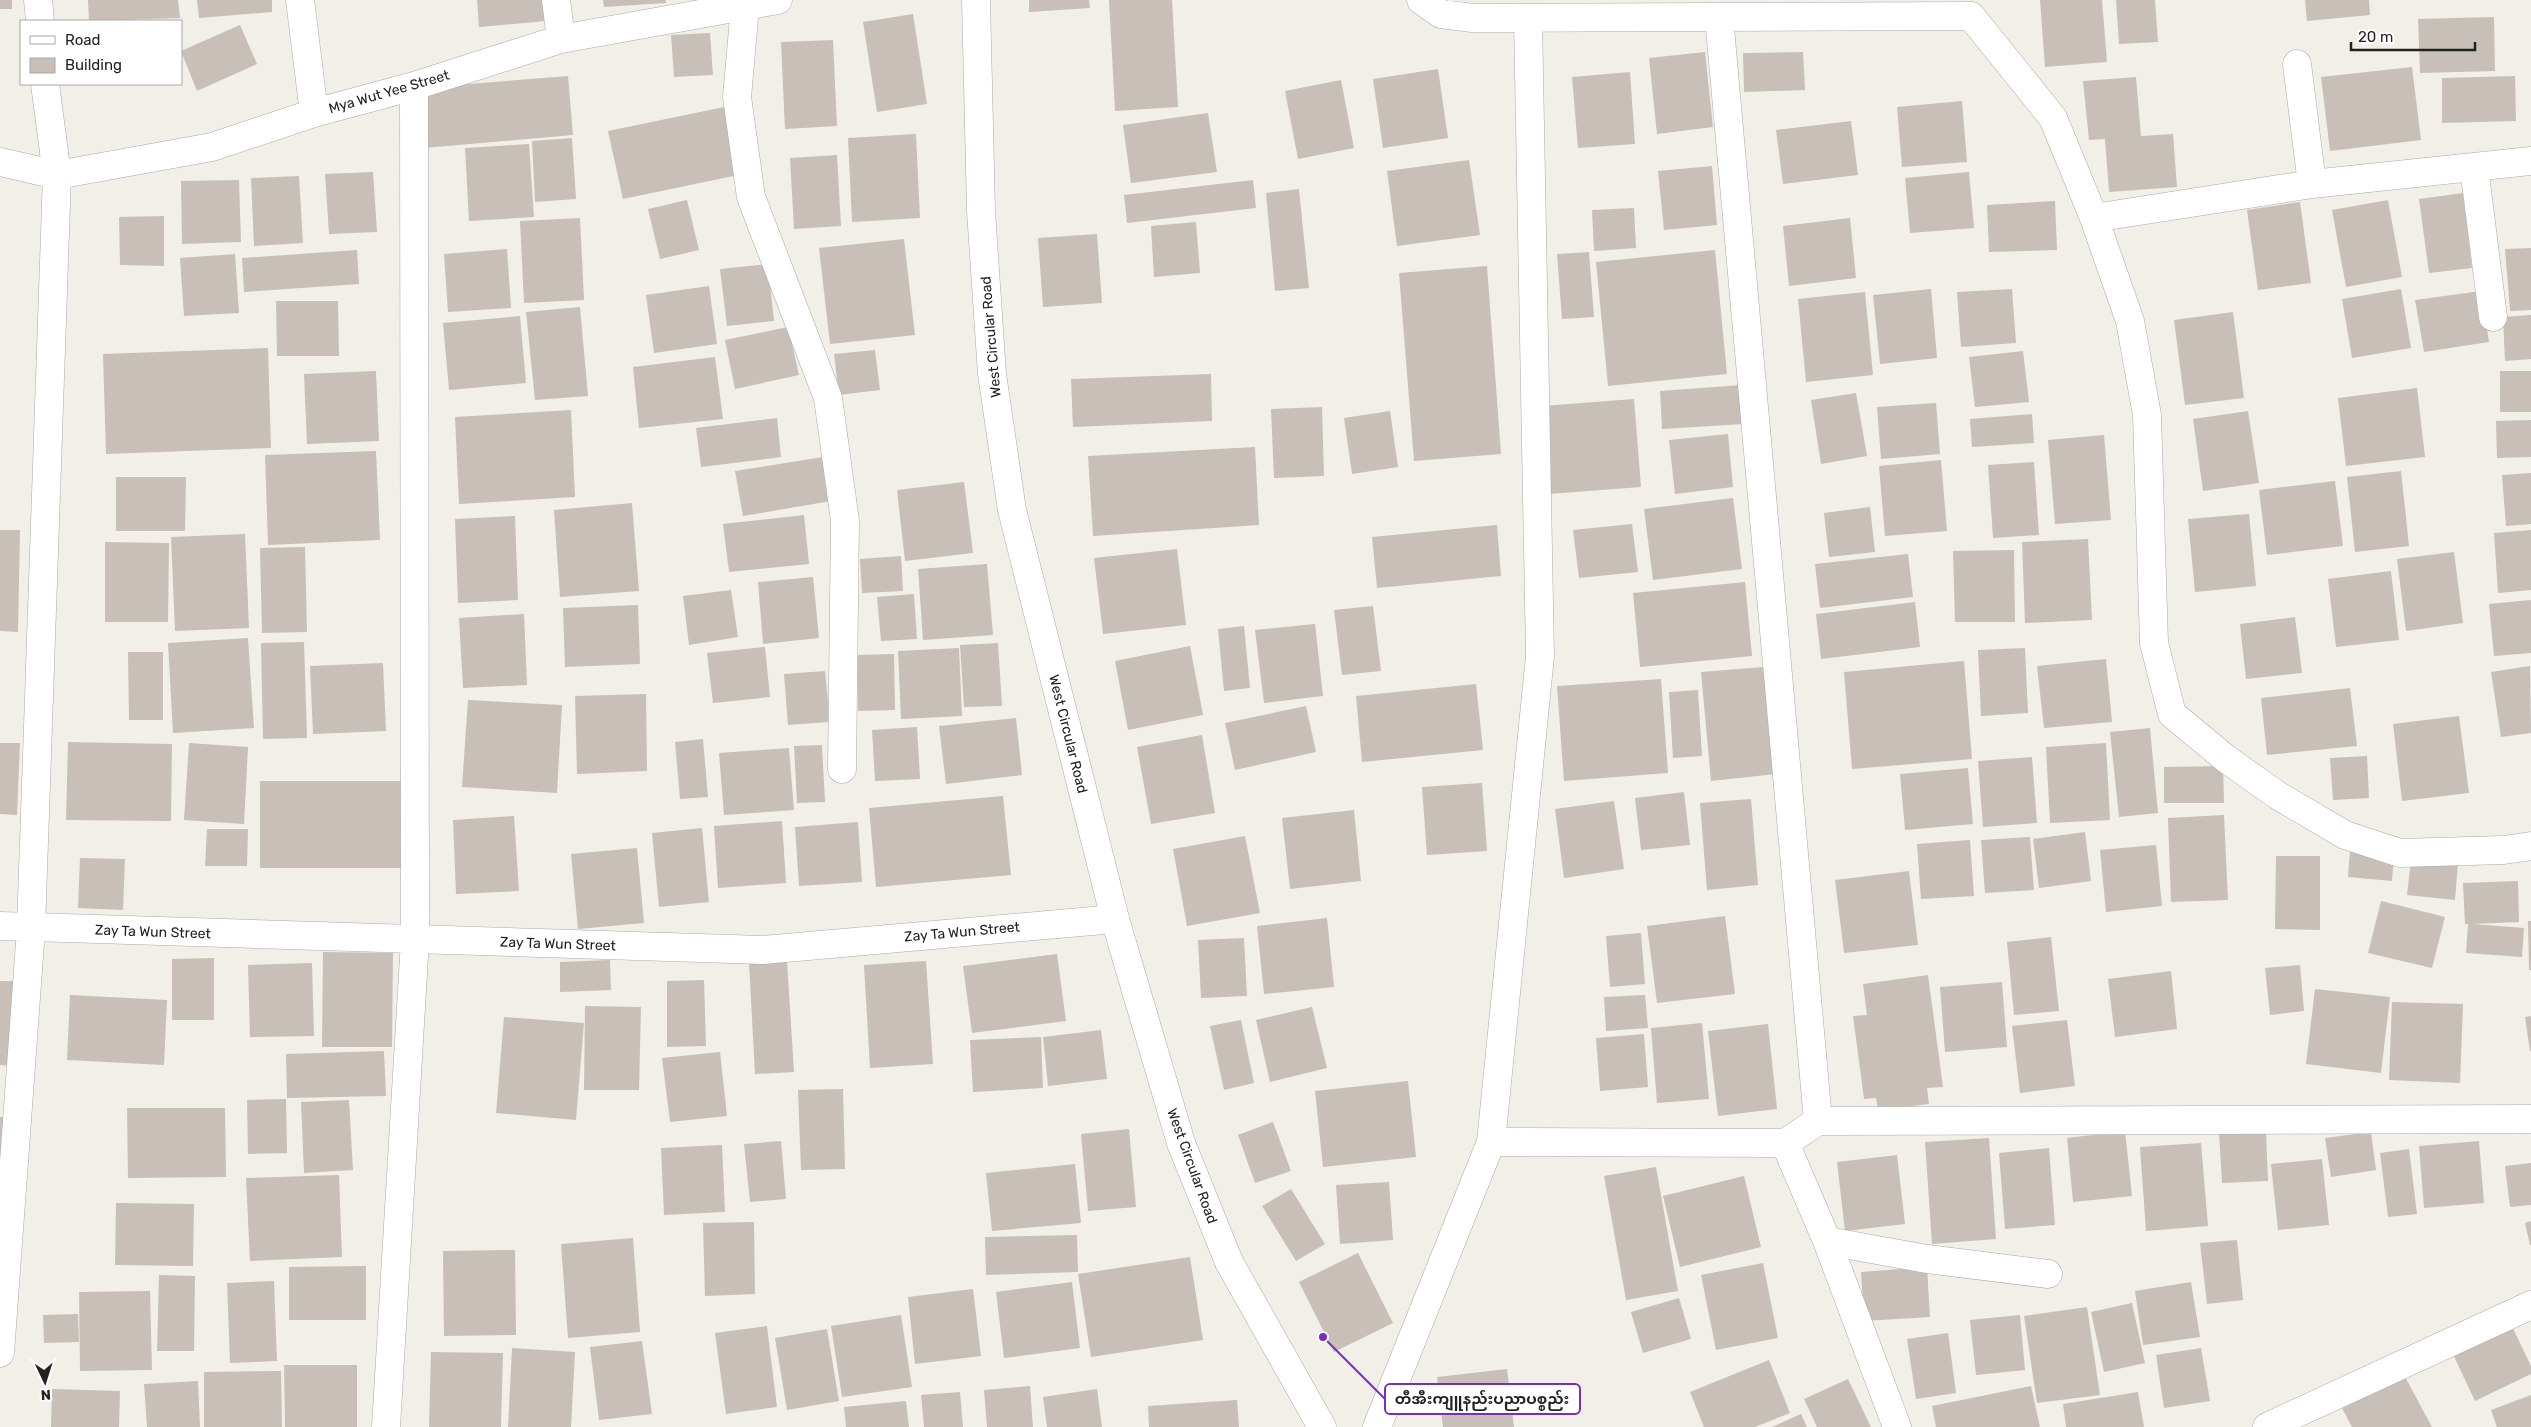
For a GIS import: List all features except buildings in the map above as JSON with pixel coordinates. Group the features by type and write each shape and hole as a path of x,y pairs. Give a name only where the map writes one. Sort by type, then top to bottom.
{"street":[{"path":"38,0 40,20"},
{"path":"300,0 314,113"},
{"path":"556,0 561,39"},
{"name":"Mya Wut Yee Street","path":"0,162 57,175 212,147 314,113 414,86 561,39 778,0"},
{"name":"West Circular Road","path":"976,0 981,211 992,374 1011,500 1115,919 1180,1143 1230,1262 1322,1427"},
{"path":"1421,0 1442,14 1473,18 1528,19 1719,17 1973,8 2053,118 2094,218 2130,321 2147,415 2154,644 2172,714 2225,758 2269,790 2345,835 2400,854 2504,850 2531,846"},
{"path":"745,7 737,97 751,197 828,398 845,521 842,769"},
{"path":"1719,17 1818,1121"},
{"path":"1377,1427 1491,1142 1540,656 1528,19"},
{"path":"2297,64 2312,184"},
{"path":"0,1353 32,929 57,175 45,85"},
{"path":"386,1427 415,940 414,86"},
{"path":"2094,218 2312,184 2531,162"},
{"path":"2474,167 2493,317"},
{"name":"Zay Ta Wun Street","path":"0,926 32,929 763,950 1115,919"},
{"path":"1491,1142 1785,1143 1818,1121 2531,1119"},
{"path":"1785,1143 1827,1240 1897,1427"},
{"path":"1827,1240 1927,1259 2048,1274"},
{"path":"2268,1427 2531,1305"}],"place":[{"name":"တီအီးကျူနည်းပညာပစ္စည်း","path":"1323,1337"}]}
